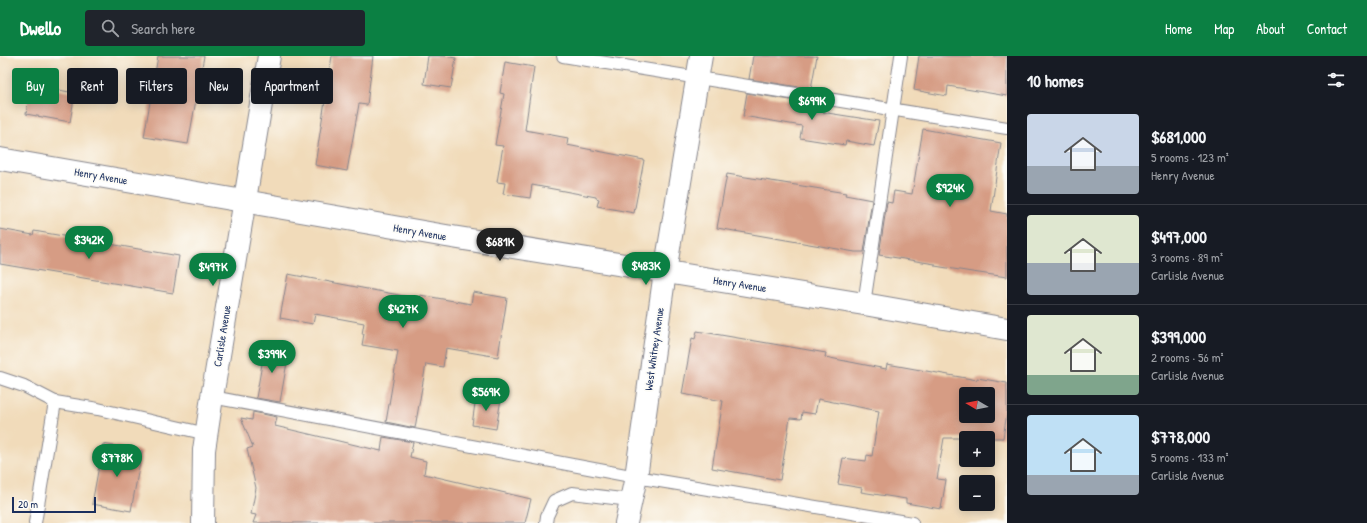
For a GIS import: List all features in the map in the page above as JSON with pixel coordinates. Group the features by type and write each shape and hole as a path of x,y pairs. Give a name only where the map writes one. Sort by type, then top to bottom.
{"street":[{"name":"Carlisle Avenue","path":"203,523 204,450 269,56"},
{"name":"West Whitney Avenue","path":"626,523 636,477 666,272 701,56"},
{"name":"Henry Avenue","path":"0,159 438,235 864,304 1007,329"}],"lane":[{"path":"563,56 1007,128"},
{"path":"864,304 901,56"},
{"path":"0,378 24,386 55,402 98,409 207,434"},
{"path":"212,396 636,477 912,523"},
{"path":"35,523 55,402"},
{"path":"546,523 547,516 554,501 572,493 630,500"}],"building":[{"path":"158,56 204,56 202,68 195,68 195,104 188,144 144,137 150,104 187,104 187,68 156,68"},
{"path":"332,56 373,56 367,105 359,104 347,171 315,165 325,104 333,104 333,68 330,68"},
{"path":"428,56 456,58 451,88 424,84"},
{"path":"753,56 817,56 811,89 749,79"},
{"path":"919,56 1007,56 1007,96 948,86 947,96 914,90"},
{"path":"505,62 534,67 525,130 568,138 567,145 644,160 634,213 597,206 599,199 596,197 532,185 530,198 503,194 505,183 497,182 503,146 495,145 504,94 500,93"},
{"path":"59,90 67,92 67,104 73,104 70,122 26,114 28,104 59,104"},
{"path":"747,93 809,103 808,110 879,121 874,146 846,141 845,145 800,138 802,126 743,116"},
{"path":"923,129 1001,143 991,211 1007,214 1007,277 935,266 935,264 879,255 887,202 892,203 894,191 912,194"},
{"path":"727,174 846,193 845,195 872,200 864,252 855,252 717,228"},
{"path":"0,229 33,235 34,231 179,256 173,293 0,264"},
{"path":"288,274 420,299 420,295 471,304 473,292 507,298 498,357 446,348 443,367 426,364 415,428 386,422 398,351 362,345 364,323 315,314 313,324 280,318"},
{"path":"697,331 826,353 825,357 886,369 887,364 977,380 977,378 1007,383 1007,413 1003,438 995,438 995,431 959,431 959,438 944,438 937,479 946,480 941,509 906,503 906,499 861,492 862,488 838,484 843,458 866,461 867,455 872,456 879,411 818,399 815,414 802,412 801,419 790,418 780,480 712,468 723,401 682,394 692,338 695,339"},
{"path":"265,347 289,351 280,402 256,398"},
{"path":"476,396 501,399 496,429 472,425"},
{"path":"253,412 277,417 275,426 381,451 383,437 413,442 410,457 426,461 424,474 531,499 525,523 253,523 256,515 251,514 256,488 247,449 253,447 241,418 252,420"},
{"path":"103,444 142,451 131,511 92,504"}]}
